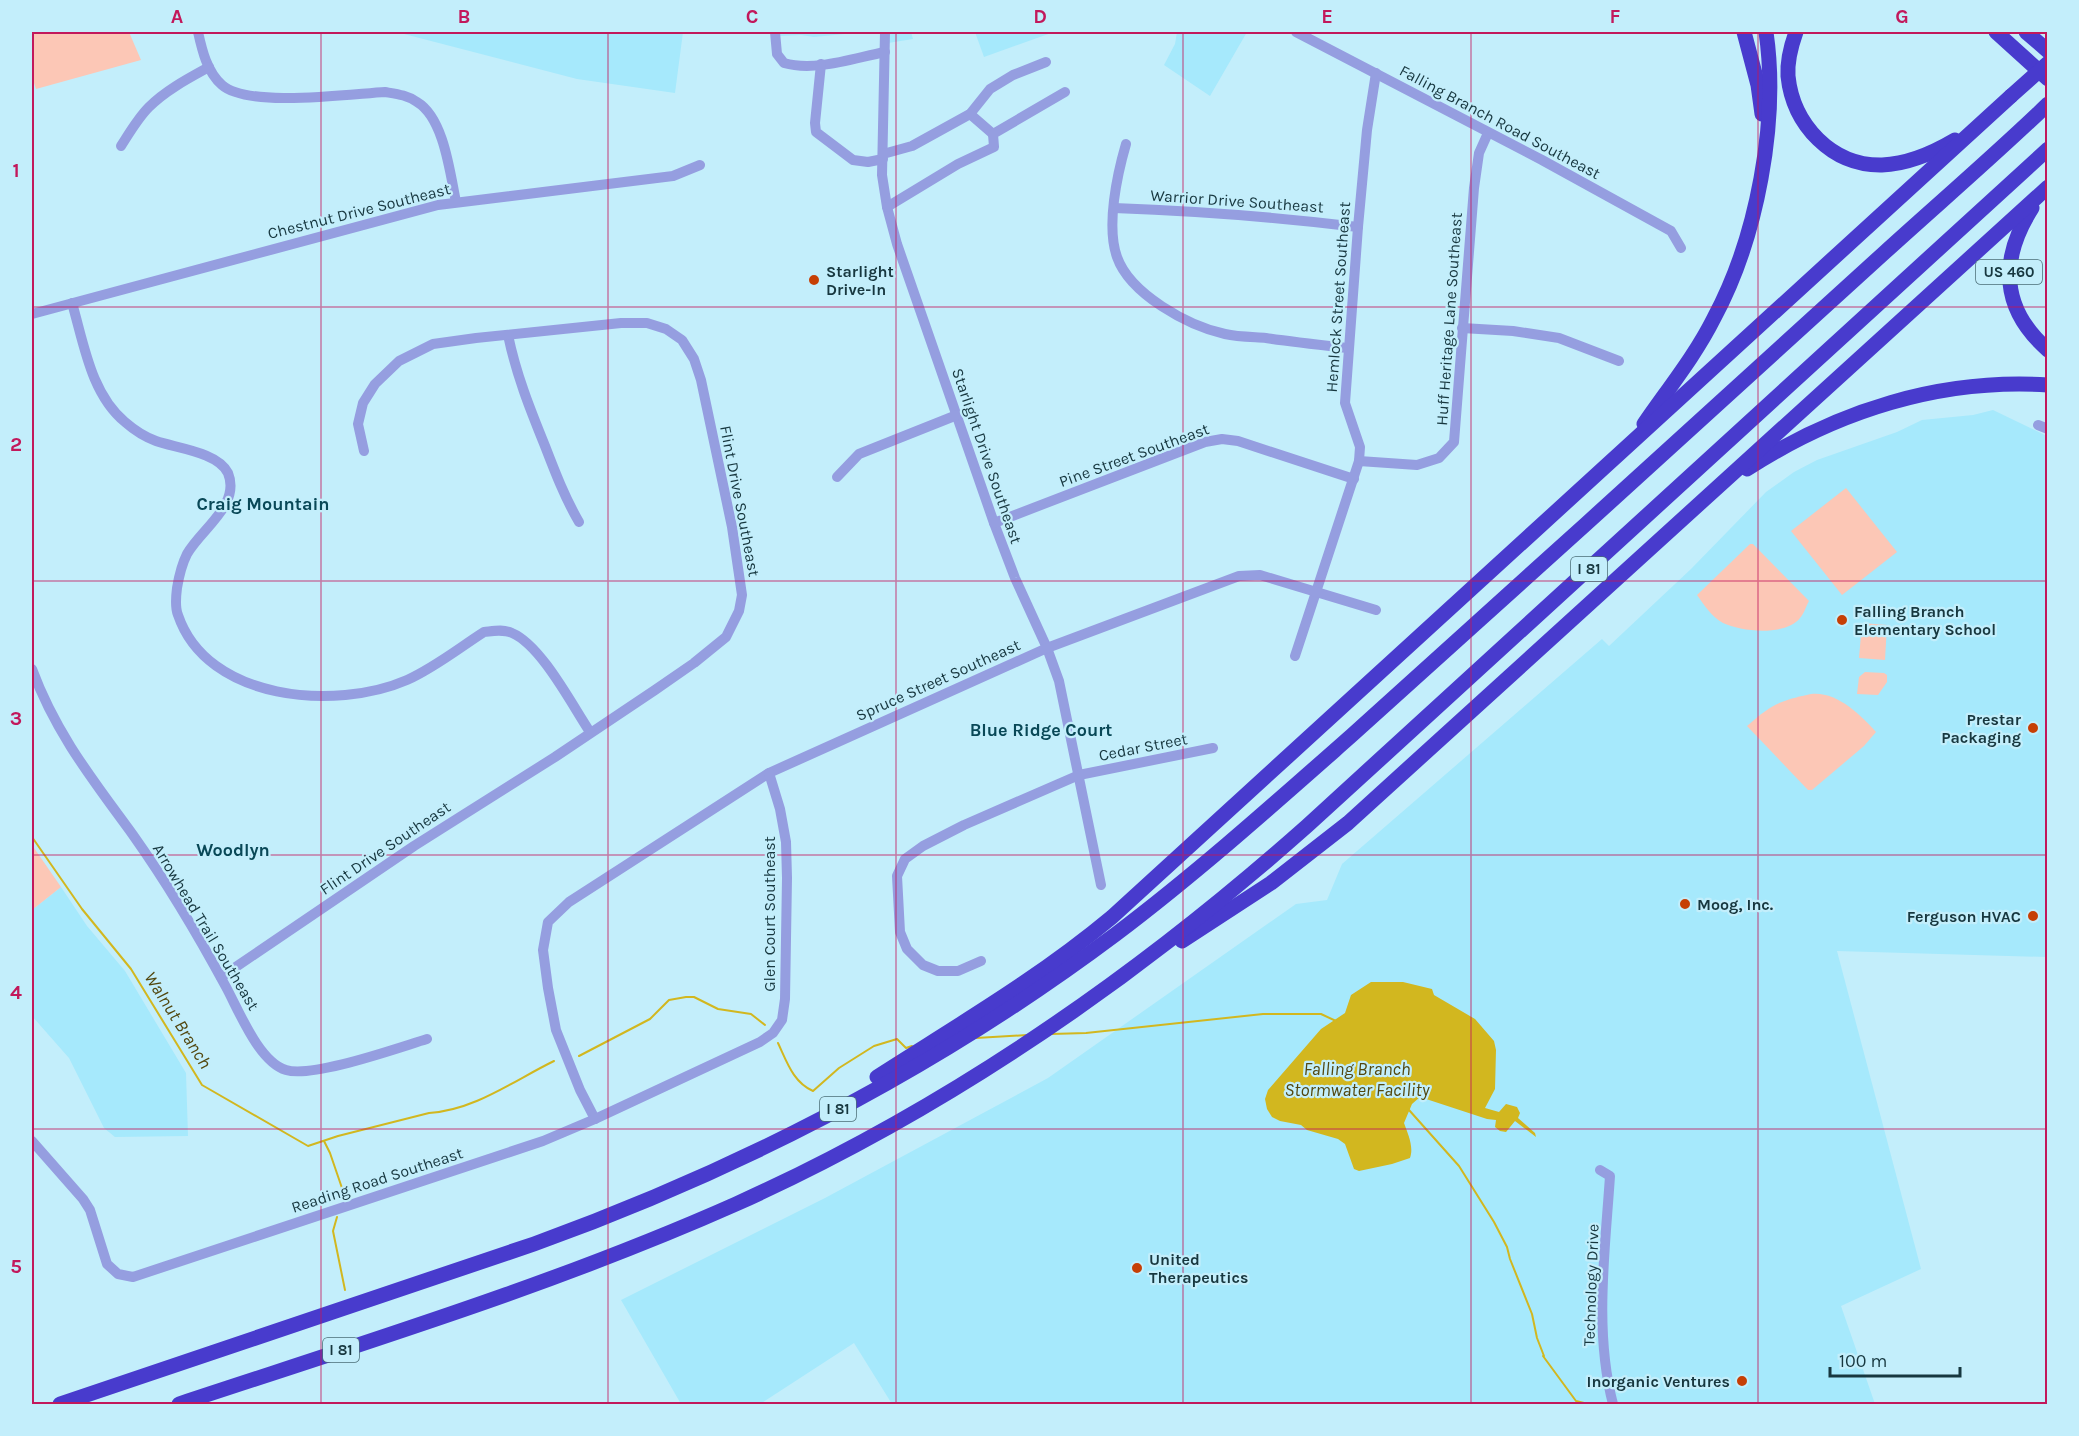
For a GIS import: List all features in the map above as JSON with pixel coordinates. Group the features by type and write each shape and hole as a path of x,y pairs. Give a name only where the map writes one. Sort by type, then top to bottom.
{"highway":[{"path":"1744,32 1758,85 1765,150"},
{"path":"1630,445 1689,361 1715,317 1734,272 1750,222 1765,150 1770,102 1766,32"},
{"path":"1796,32 1788,75 1798,113 1818,140 1843,157 1862,163 1899,164 1916,160 1976,128"},
{"path":"1996,32 2048,79"},
{"path":"2026,32 2048,51"},
{"path":"779,1140 981,1012 1076,947 1166,868 2048,63"},
{"name":"I 81","path":"60,1404 590,1224 672,1190 779,1140 859,1098 968,1034 1071,966 1190,876 1260,817 2048,104"},
{"name":"I 81","path":"180,1404 595,1263 739,1202 833,1156 926,1105 1017,1048 1121,978 1229,894 1307,826 2048,149"},
{"path":"1121,978 1244,902 1348,823 2046,188"},
{"name":"US 460","path":"2046,188 2019,230 2009,273 2013,303 2018,316 2025,328 2048,350"},
{"path":"1705,498 1767,456 1799,438 1880,405 1965,387 1998,384 2048,385"}],"street":[{"path":"198,32 209,67 222,86 236,93 254,98 385,92 403,95 419,103 432,117 442,141 456,202"},
{"path":"775,32 777,54 784,63 794,66 821,64 885,52"},
{"name":"Starlight Drive Southeast","path":"885,32 882,175 887,207 897,244 994,523 1059,681 1101,885"},
{"name":"Falling Branch Road Southeast","path":"1296,32 1671,231 1681,248"},
{"path":"821,64 816,132 853,160 868,162 912,146 970,114 990,89 1013,75 1046,63"},
{"path":"122,146 135,124 149,107 164,94 209,67"},
{"name":"Hemlock Street Southeast","path":"1295,656 1359,461 1360,447 1345,403 1367,130 1376,73"},
{"path":"993,135 1065,92"},
{"path":"887,207 958,164 994,147 993,135 970,114"},
{"name":"Huff Heritage Lane Southeast","path":"1359,461 1417,465 1439,458 1454,442 1474,188 1479,153 1488,133"},
{"path":"1126,144 1120,166 1112,232 1116,255 1125,275 1141,291 1177,316 1224,334 1348,348"},
{"name":"Chestnut Drive Southeast","path":"32,314 396,215 456,202 673,176 700,165"},
{"name":"Warrior Drive Southeast","path":"1114,208 1188,211 1358,226"},
{"path":"72,303 93,374 101,393 112,409 124,421 153,440 219,461 228,472 232,488 227,503 187,555 176,592 176,612 182,626 210,661 230,675 262,688 298,695 329,696 385,688 428,669 484,632 498,630 510,632 531,645 590,732"},
{"name":"Flint Drive Southeast","path":"221,977 405,852 694,663 726,637 739,611 742,595 732,527 701,380 694,359 682,340 666,329 647,323 621,323 433,344 399,362 375,384 363,403 358,423 364,451"},
{"path":"1462,328 1513,331 1559,338 1619,361"},
{"path":"508,335 512,356 526,399 567,501 579,522"},
{"path":"837,477 859,454 957,415"},
{"name":"Pine Street Southeast","path":"994,523 1205,442 1222,439 1238,441 1354,479"},
{"name":"Spruce Street Southeast","path":"595,1119 579,1090 556,1030 543,950 548,922 569,902 769,773 1047,648 1239,576 1260,575 1376,610"},
{"name":"Arrowhead Trail Southeast","path":"32,669 39,690 61,734 135,837 221,977 261,1049 271,1062 285,1070 301,1072 322,1069 427,1039"},
{"name":"Cedar Street","path":"981,961 958,971 938,971 923,965 907,949 900,932 897,876 905,859 923,846 964,825 1079,775 1213,748"},
{"name":"Glen Court Southeast","path":"769,773 780,809 786,842 783,1020"},
{"name":"Reading Road Southeast","path":"32,1141 90,1210 107,1264 118,1274 133,1277 543,1141 760,1042 773,1033 783,1020"},
{"name":"Technology Drive","path":"1600,1170 1610,1176 1603,1289 1604,1356 1613,1404"}],"shaded area":[{"path":"32,32 129,32 141,60 36,89 32,77"},
{"path":"386,32 683,32 675,93 577,79 404,34"},
{"path":"780,32 865,32 814,37 780,36"},
{"path":"889,32 911,32 913,39 888,43"},
{"path":"975,32 1054,32 984,57"},
{"path":"1177,32 1247,32 1210,96 1164,65 1175,44"},
{"path":"1993,410 2047,436 2047,957 1837,951 1921,1269 1841,1306 1875,1404 892,1404 854,1343 760,1404 681,1404 621,1300 825,1198 1048,1078 1296,904 1327,900 1342,864 1602,639 1609,646 1691,569 1766,492 1794,472 1817,460 1897,432 1922,420 1973,415"},
{"path":"1846,488 1897,552 1842,595 1791,531"},
{"path":"1750,544 1753,544 1809,601 1801,616 1785,628 1763,631 1741,629 1723,623 1715,618 1697,595"},
{"path":"1862,623 1887,625 1885,660 1859,658"},
{"path":"1865,672 1887,675 1887,682 1878,695 1857,694 1859,677"},
{"path":"1811,694 1829,696 1847,705 1876,732 1864,746 1812,790 1808,790 1747,726 1776,704"},
{"path":"32,845 61,887 32,910"},
{"path":"61,887 87,926 125,971 186,1073 188,1136 115,1137 104,1128 69,1058 32,1016 32,910"}],"water":[{"name":"Falling Branch Stormwater Facility","path":"1371,982 1403,982 1432,989 1434,995 1475,1019 1494,1041 1496,1050 1495,1089 1485,1108 1499,1112 1506,1104 1517,1107 1520,1113 1518,1118 1535,1133 1536,1137 1515,1121 1506,1132 1500,1131 1495,1127 1496,1120 1420,1097 1412,1104 1404,1123 1411,1145 1410,1158 1359,1171 1354,1169 1345,1144 1338,1139 1272,1117 1265,1099 1268,1090 1321,1029 1345,1013 1351,995"}],"waterway":[{"name":"Walnut Branch","path":"32,837 82,909 131,969 202,1085 308,1146 338,1136 429,1113 446,1111 478,1101 554,1061"},
{"path":"579,1056 650,1019 669,1000 686,997 694,997 718,1009 751,1014 765,1025"},
{"path":"1051,1034 1086,1033 1263,1014 1321,1014 1336,1021"},
{"path":"976,1038 1027,1035"},
{"path":"778,1043 796,1077 813,1091 839,1068 874,1046 897,1039 906,1048 912,1046"},
{"path":"1409,1110 1459,1166 1494,1222 1507,1247 1532,1314 1543,1356 1576,1401 1588,1404"},
{"name":"Walnut Branch","path":"324,1141 343,1191 343,1200"},
{"name":"Walnut Branch","path":"337,1217 333,1231 345,1290"}],"place":[{"name":"Starlight Drive-In","path":"814,280"},
{"name":"Falling Branch Elementary School","path":"1842,620"},
{"name":"Prestar Packaging","path":"2033,728"},
{"name":"Moog, Inc.","path":"1685,904"},
{"name":"Ferguson HVAC","path":"2033,916"},
{"name":"United Therapeutics","path":"1137,1268"},
{"name":"Inorganic Ventures","path":"1742,1381"}],"district":[{"name":"Craig Mountain","path":"263,504"},
{"name":"Blue Ridge Court","path":"1041,730"},
{"name":"Woodlyn","path":"233,850"}]}
